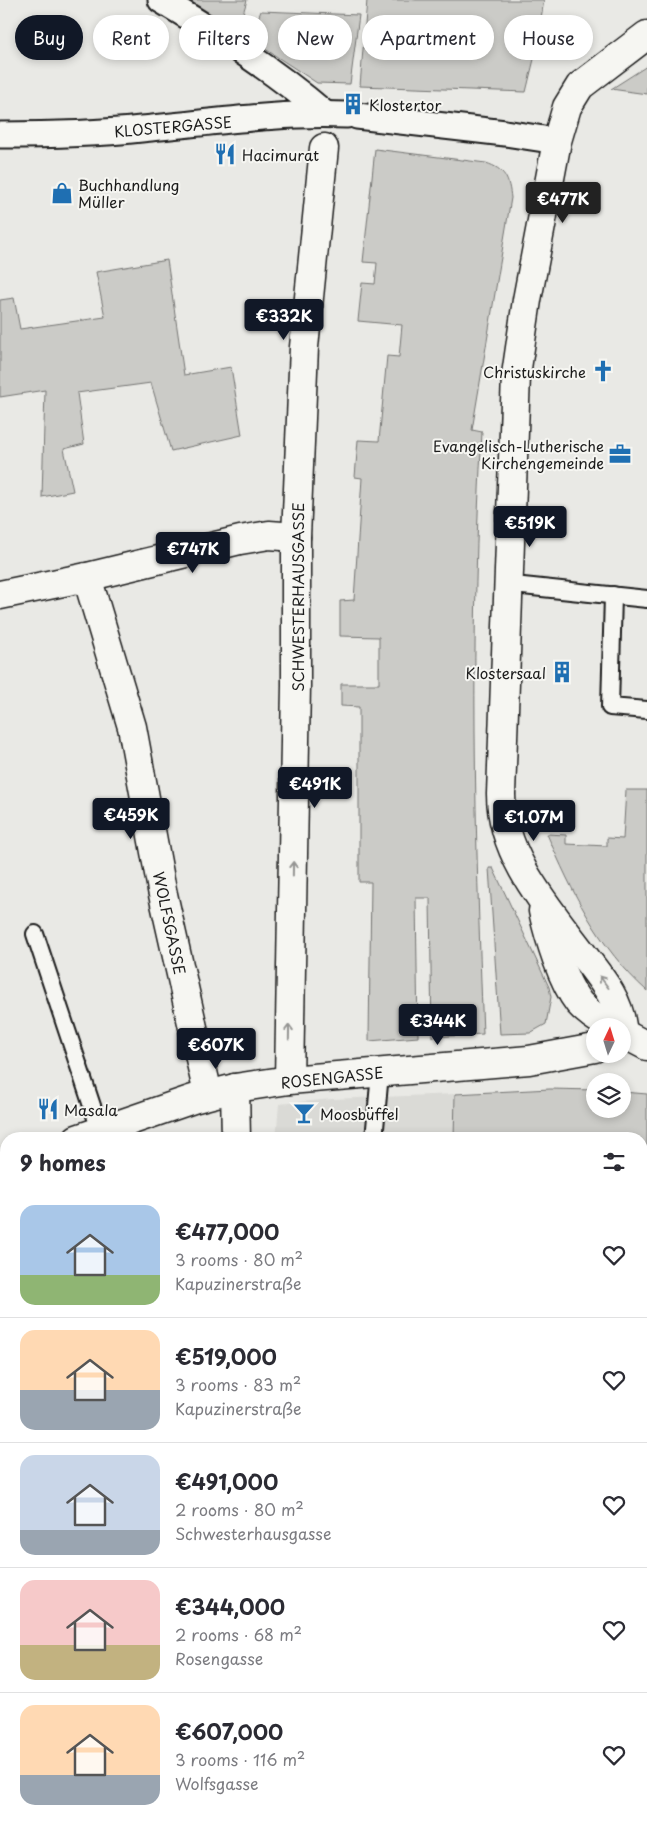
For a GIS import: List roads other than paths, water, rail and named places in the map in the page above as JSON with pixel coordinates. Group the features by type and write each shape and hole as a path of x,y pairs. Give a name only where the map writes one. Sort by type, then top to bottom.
{"street":[{"path":"161,0 236,47 302,94 343,115"},
{"path":"619,1018 611,991 540,898 504,828 501,794 516,375 529,291 557,141 567,106 580,86 647,35"},
{"name":"KLOSTERGASSE","path":"0,135 138,130 343,115 505,132 557,141"},
{"name":"SCHWESTERHAUSGASSE","path":"289,1080 296,685 296,537 304,347 324,148 343,115"},
{"path":"0,595 87,577 240,540 269,535 296,537"},
{"name":"WOLFSGASSE","path":"87,577 132,727 162,890 208,1094"},
{"path":"540,898 557,957 574,995 586,1010 598,1018"},
{"path":"631,1037 647,1046"},
{"name":"ROSENGASSE","path":"94,1132 208,1094 235,1088 289,1080 550,1058 586,1050"},
{"path":"235,1088 236,1132"}],"lane":[{"path":"523,586 647,598"},
{"path":"613,595 610,707 647,710"},
{"path":"35,934 87,1132"},
{"path":"375,1132 380,1073"}],"place":[{"name":"Klostertor","path":"353,104"},
{"name":"Hacimurat","path":"225,154"},
{"name":"Buchhandlung Müller","path":"62,193"},
{"name":"Christuskirche","path":"603,371"},
{"name":"Evangelisch-Lutherische Kirchengemeinde","path":"620,454"},
{"name":"Klostersaal","path":"562,672"},
{"name":"Masala","path":"48,1109"},
{"name":"Moosbüffel","path":"304,1113"}]}
